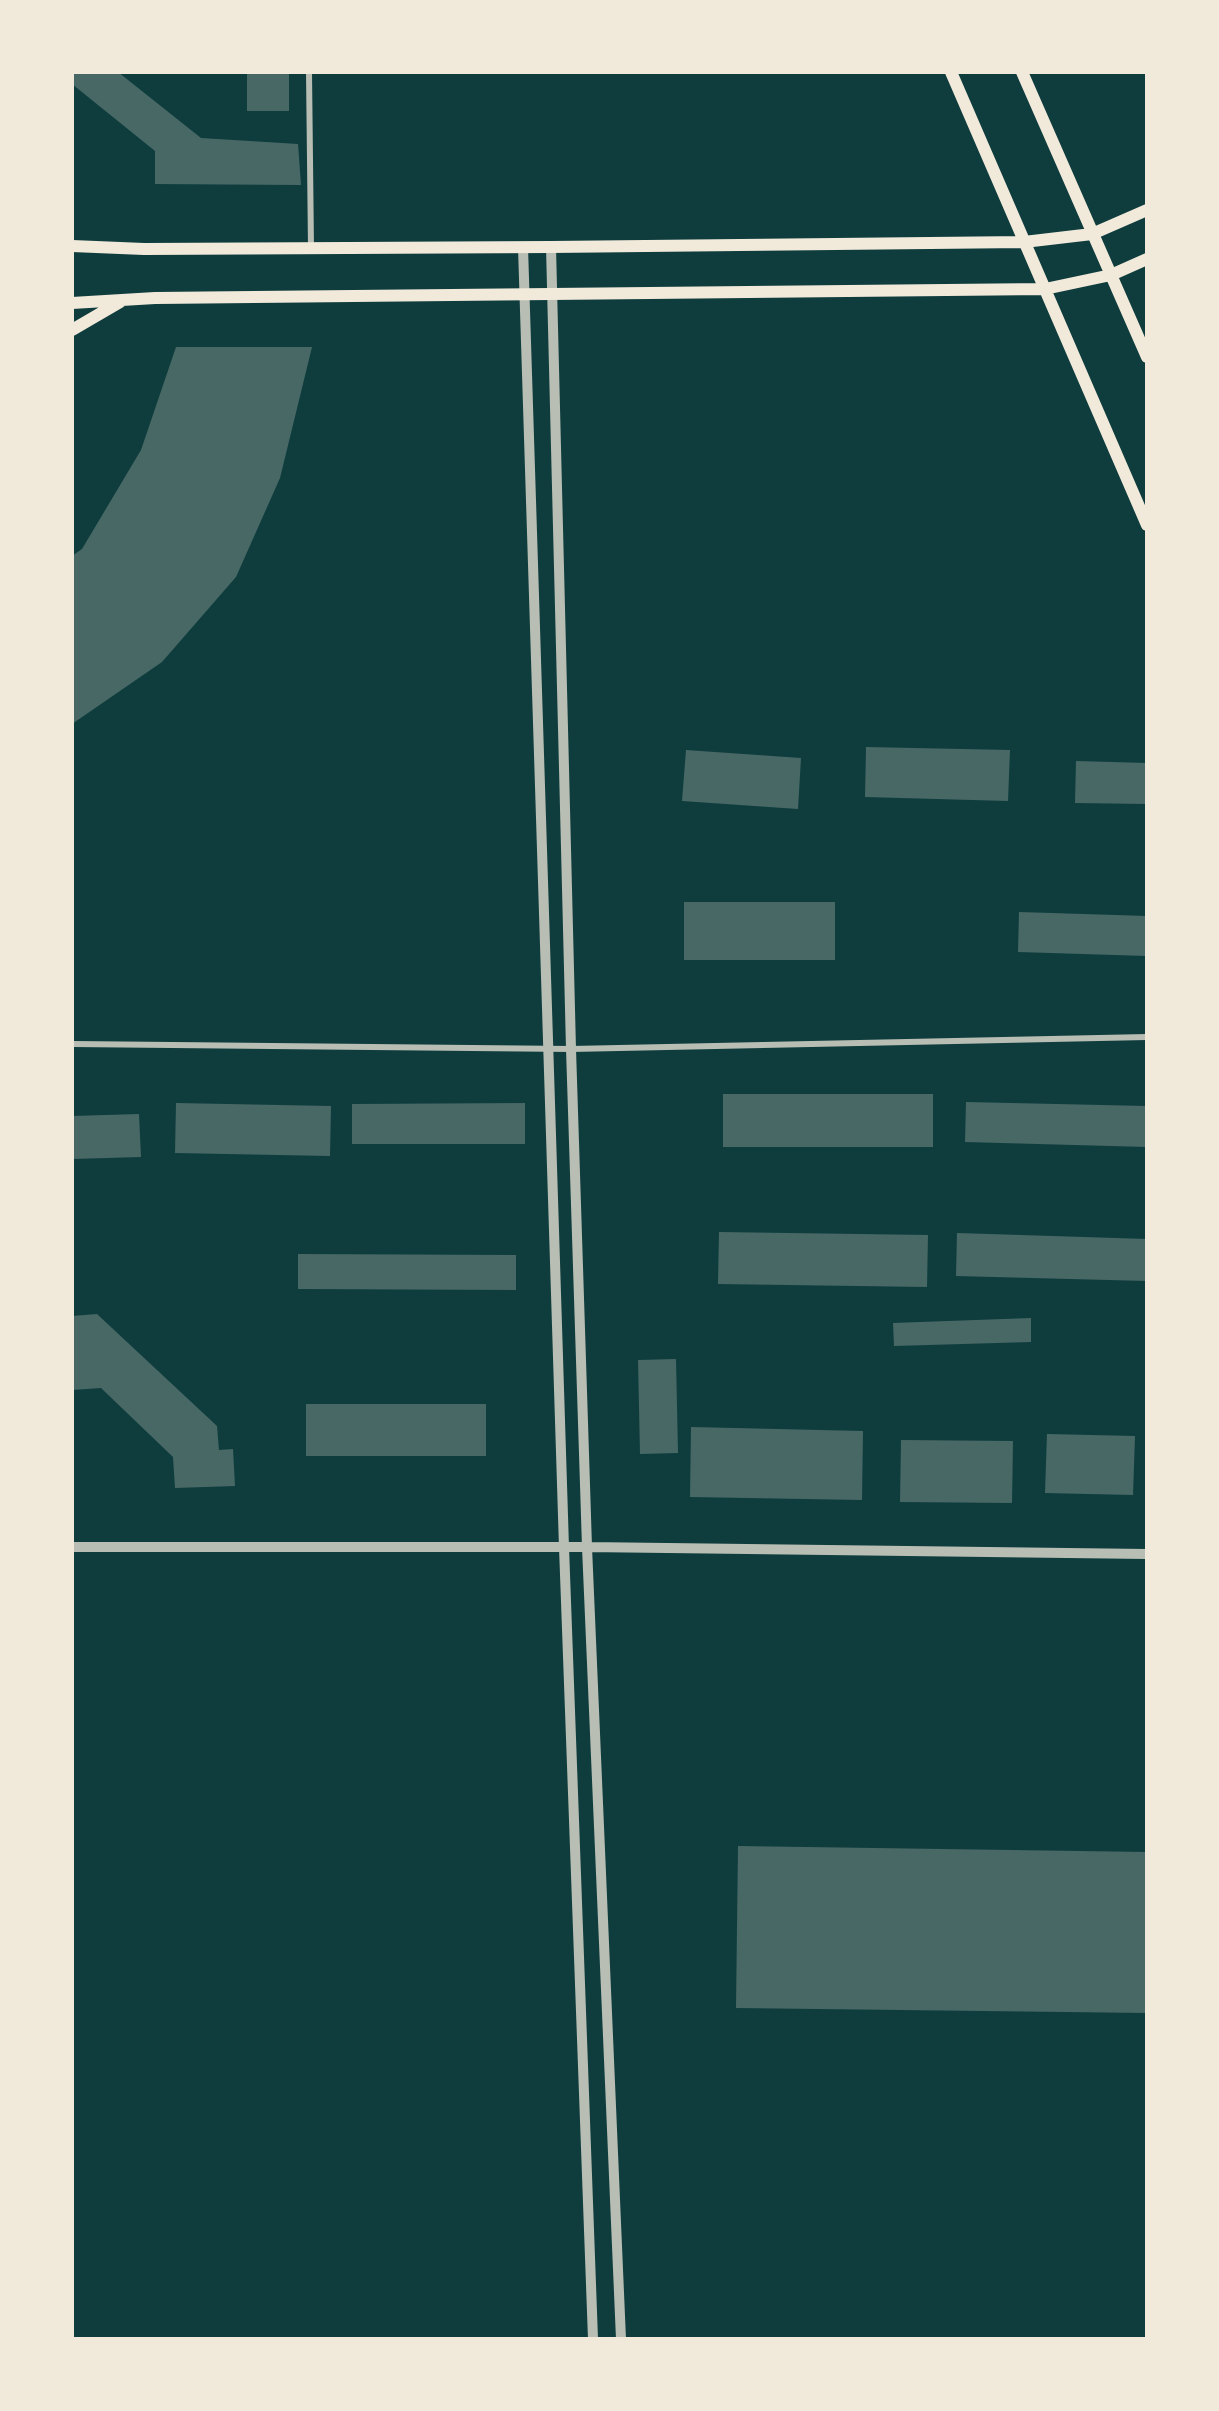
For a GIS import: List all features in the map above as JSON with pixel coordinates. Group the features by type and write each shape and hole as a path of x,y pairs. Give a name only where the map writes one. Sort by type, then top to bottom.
{"main road":[{"path":"951,72 1147,525"},
{"path":"1022,72 1147,357"},
{"path":"72,246 144,249 1024,242 1092,234 1147,210"},
{"path":"72,303 123,300 525,293 1045,289 1111,275 1147,259"},
{"path":"72,330 123,300"}],"street":[{"path":"309,72 311,248"},
{"path":"523,247 564,1547 593,2339"},
{"path":"551,247 571,1049 587,1547 621,2339"},
{"path":"72,1044 571,1049 1147,1037"},
{"path":"72,1547 587,1547 1147,1554"}],"building":[{"path":"72,72 118,72 201,138 298,144 301,185 155,184 155,151 72,84"},
{"path":"247,72 289,72 289,111 247,111"},
{"path":"176,347 312,347 280,478 236,577 162,662 72,724 72,556 82,549 141,450"},
{"path":"866,747 1010,750 1008,801 865,797"},
{"path":"686,750 801,758 798,809 682,801"},
{"path":"1076,761 1147,763 1147,804 1075,803"},
{"path":"684,902 835,902 835,960 684,960"},
{"path":"1019,912 1147,916 1147,956 1018,952"},
{"path":"723,1094 933,1094 933,1147 723,1147"},
{"path":"966,1102 1147,1106 1147,1147 965,1142"},
{"path":"176,1103 331,1106 330,1156 175,1153"},
{"path":"525,1103 525,1144 352,1144 352,1104"},
{"path":"139,1114 141,1157 72,1159 72,1116"},
{"path":"719,1232 928,1235 927,1287 718,1284"},
{"path":"957,1233 1147,1239 1147,1281 956,1276"},
{"path":"298,1254 516,1255 516,1290 298,1289"},
{"path":"97,1314 217,1426 219,1450 233,1449 235,1486 175,1488 173,1457 101,1388 72,1390 72,1316"},
{"path":"1031,1318 1031,1342 894,1346 893,1323"},
{"path":"676,1359 678,1453 640,1454 638,1360"},
{"path":"306,1404 486,1404 486,1456 306,1456"},
{"path":"691,1427 863,1431 862,1500 690,1497"},
{"path":"1047,1434 1135,1436 1133,1495 1045,1493"},
{"path":"901,1440 1013,1441 1012,1503 900,1502"},
{"path":"738,1846 1147,1852 1147,2013 736,2008"}]}
